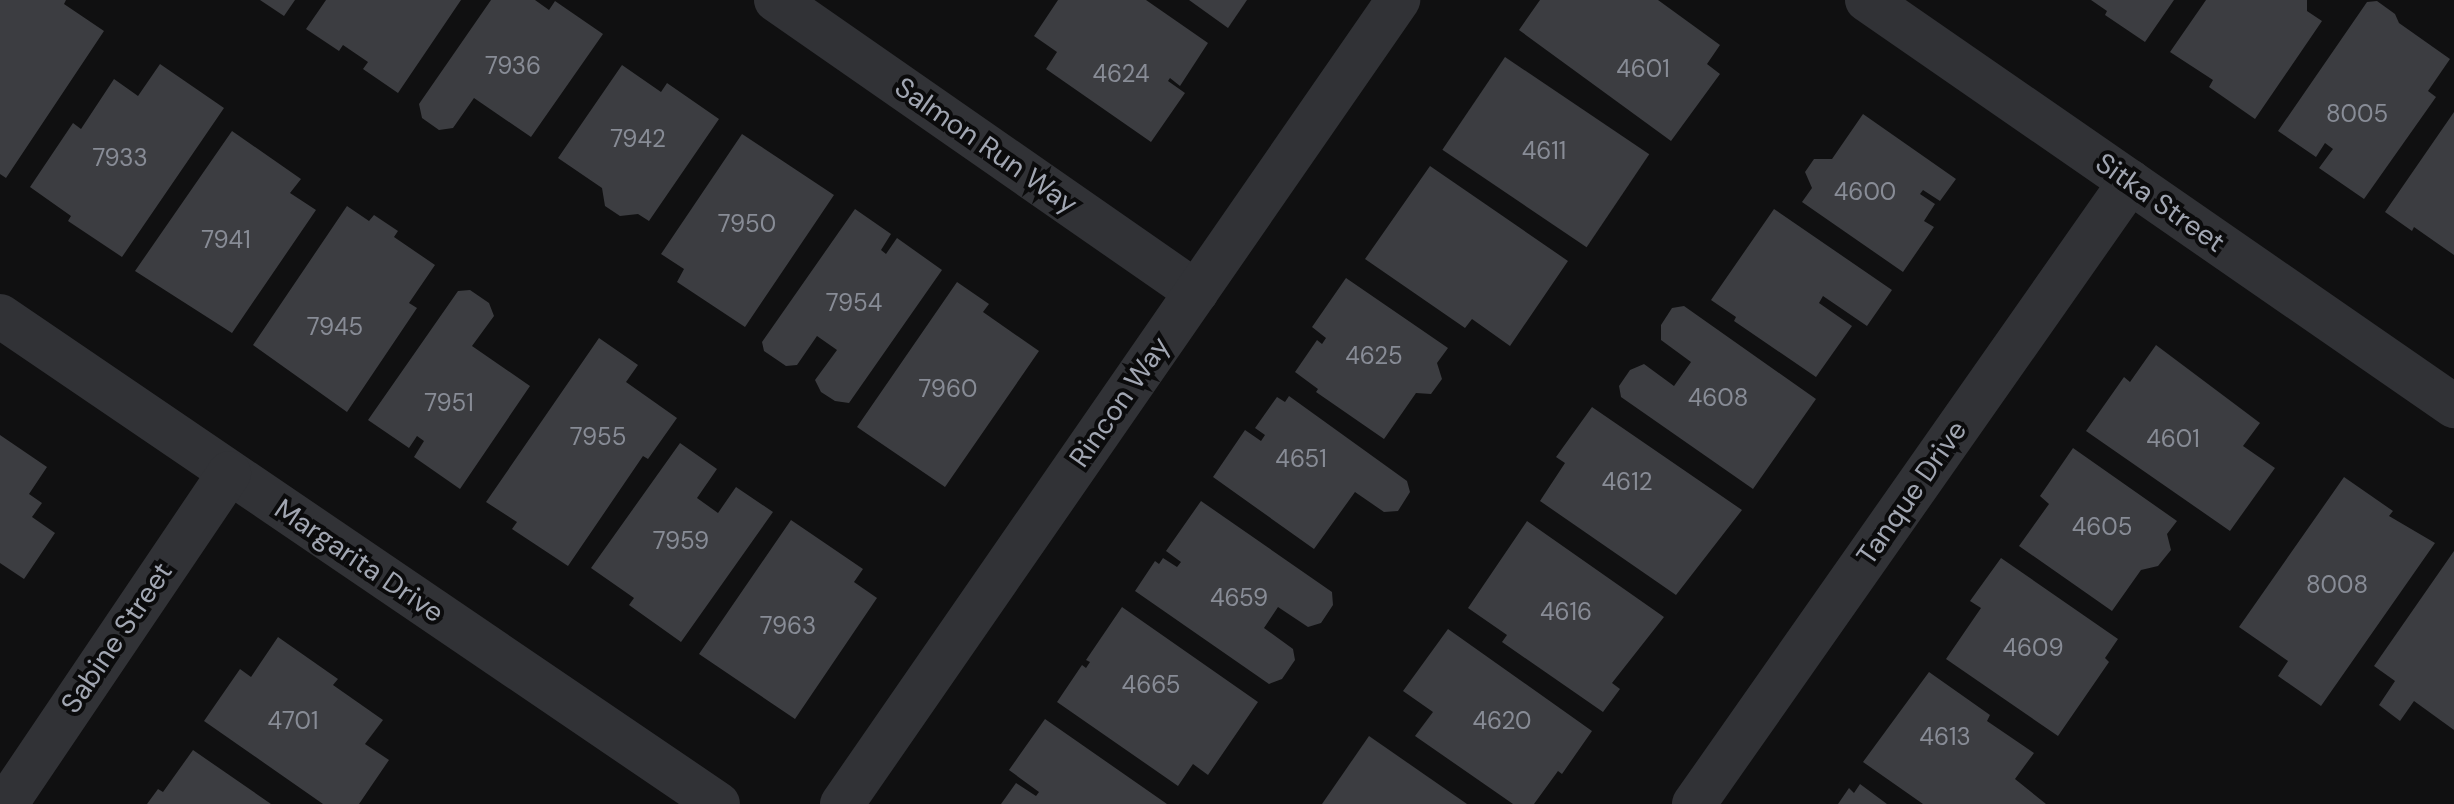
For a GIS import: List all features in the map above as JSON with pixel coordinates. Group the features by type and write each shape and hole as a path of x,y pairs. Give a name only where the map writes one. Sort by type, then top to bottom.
{"street":[{"name":"Salmon Run Way","path":"776,0 1196,292"},
{"name":"Rincon Way","path":"842,804 1398,0"},
{"name":"Sitka Street","path":"1867,0 2454,406"},
{"name":"Tanque Drive","path":"1694,804 2130,182"},
{"name":"Margarita Drive","path":"0,316 718,804"},
{"name":"Sabine Street","path":"6,804 229,473"}],"building":[{"path":"0,0 66,0 64,4 104,31 6,178 0,174"},
{"path":"260,0 295,0 284,16"},
{"path":"326,0 461,0 398,93 363,69 368,62 343,45 339,51 306,29"},
{"path":"491,0 535,0 549,10 555,1 603,34 531,137 474,98 453,128 439,130 422,118 419,104"},
{"path":"1058,0 1146,0 1208,43 1180,86 1170,78 1168,81 1185,93 1151,142 1046,69 1057,52 1034,36"},
{"path":"1189,0 1247,0 1228,28"},
{"path":"1540,0 1658,0 1720,45 1707,64 1720,74 1671,141 1519,30"},
{"path":"2091,0 2174,0 2145,42 2105,15 2107,11"},
{"path":"2206,0 2307,0 2307,11 2322,21 2255,119 2209,87 2213,80 2170,52"},
{"path":"2377,1 2395,14 2399,23 2450,59 2428,91 2436,97 2364,199 2319,168 2333,149 2325,143 2316,157 2278,131 2367,2"},
{"path":"1505,57 1649,154 1587,247 1442,150"},
{"path":"160,64 224,108 122,257 68,221 71,216 30,187 73,123 81,129 114,79 138,96"},
{"path":"622,65 661,92 667,83 719,119 649,221 638,214 620,216 605,206 602,188 558,158"},
{"path":"2454,112 2454,255 2414,227 2412,231 2385,212"},
{"path":"1863,114 1956,179 1940,201 1923,190 1920,194 1935,204 1924,221 1934,227 1903,272 1802,202 1812,188 1805,172 1814,159 1832,159"},
{"path":"232,131 301,179 290,193 316,210 232,333 135,271"},
{"path":"742,134 834,195 745,327 677,282 684,269 661,254"},
{"path":"1430,166 1568,261 1510,346 1472,319 1465,328 1365,259"},
{"path":"347,206 369,221 374,215 398,231 394,237 435,265 409,303 417,308 347,412 253,345"},
{"path":"855,209 891,234 881,250 886,254 897,238 942,270 849,403 835,401 821,392 815,380 837,350 817,336 797,365 786,366 764,351 762,342"},
{"path":"1774,209 1892,290 1867,326 1823,296 1819,303 1852,326 1816,377 1734,321 1736,317 1711,300"},
{"path":"1346,278 1448,348 1437,363 1442,379 1431,394 1416,393 1384,439 1316,392 1318,389 1295,372 1317,340 1322,344 1326,338 1312,327"},
{"path":"957,282 989,304 983,312 1039,351 945,487 857,427"},
{"path":"470,290 489,303 494,316 472,346 530,386 460,489 414,457 424,441 417,436 409,448 368,420 458,291"},
{"path":"1684,306 1816,399 1753,489 1621,397 1619,386 1630,370 1644,364 1674,386 1691,362 1661,340 1661,325 1672,308"},
{"path":"599,338 638,365 626,382 677,418 648,459 643,456 568,566 512,529 517,522 486,502"},
{"path":"2156,345 2260,423 2243,446 2275,468 2230,531 2086,431 2124,377 2130,382"},
{"path":"1289,396 1407,481 1410,492 1398,511 1384,512 1355,492 1314,549 1213,477 1245,430 1261,441 1265,435 1255,428 1277,397 1285,402"},
{"path":"1592,407 1742,510 1676,595 1540,501 1565,463 1556,457"},
{"path":"0,435 47,467 29,494 42,503 32,517 55,533 24,579 0,563"},
{"path":"680,443 717,469 697,498 718,513 736,487 773,512 681,642 629,605 634,598 591,568"},
{"path":"2073,448 2177,521 2167,534 2171,550 2158,566 2141,570 2112,611 2019,546 2049,504 2040,496"},
{"path":"2344,477 2393,511 2389,516 2435,543 2321,706 2278,676 2288,661 2239,627"},
{"path":"1201,501 1332,592 1333,605 1321,623 1308,627 1278,607 1264,628 1293,649 1295,660 1282,679 1269,684 1135,591 1155,561 1159,564 1163,558 1177,567 1181,562 1166,551"},
{"path":"791,520 863,569 854,582 877,598 795,719 699,654"},
{"path":"1527,521 1664,617 1612,683 1620,689 1603,712 1502,642 1507,635 1468,608"},
{"path":"2454,551 2454,730 2414,701 2400,721 2379,705 2395,681 2374,666"},
{"path":"2001,558 2118,639 2105,658 2109,662 2058,736 1946,659 1981,608 1970,601"},
{"path":"1122,607 1258,702 1208,775 1193,764 1178,786 1057,702 1082,665 1086,668 1090,662 1086,660"},
{"path":"1448,629 1592,731 1562,774 1558,771 1534,804 1513,804 1415,736 1433,712 1403,691"},
{"path":"278,637 338,679 333,685 383,720 365,744 389,760 359,804 323,804 204,721 240,669 251,677"},
{"path":"1929,672 1990,715 1987,721 2034,753 2015,779 2046,804 1923,804 1863,762"},
{"path":"1045,719 1167,804 1001,804 1016,783 1036,796 1039,792 1009,770"},
{"path":"1369,736 1467,804 1322,804"},
{"path":"193,750 271,804 147,804 158,789 163,792"},
{"path":"1860,784 1887,804 1838,804 1849,788 1854,793"}]}
